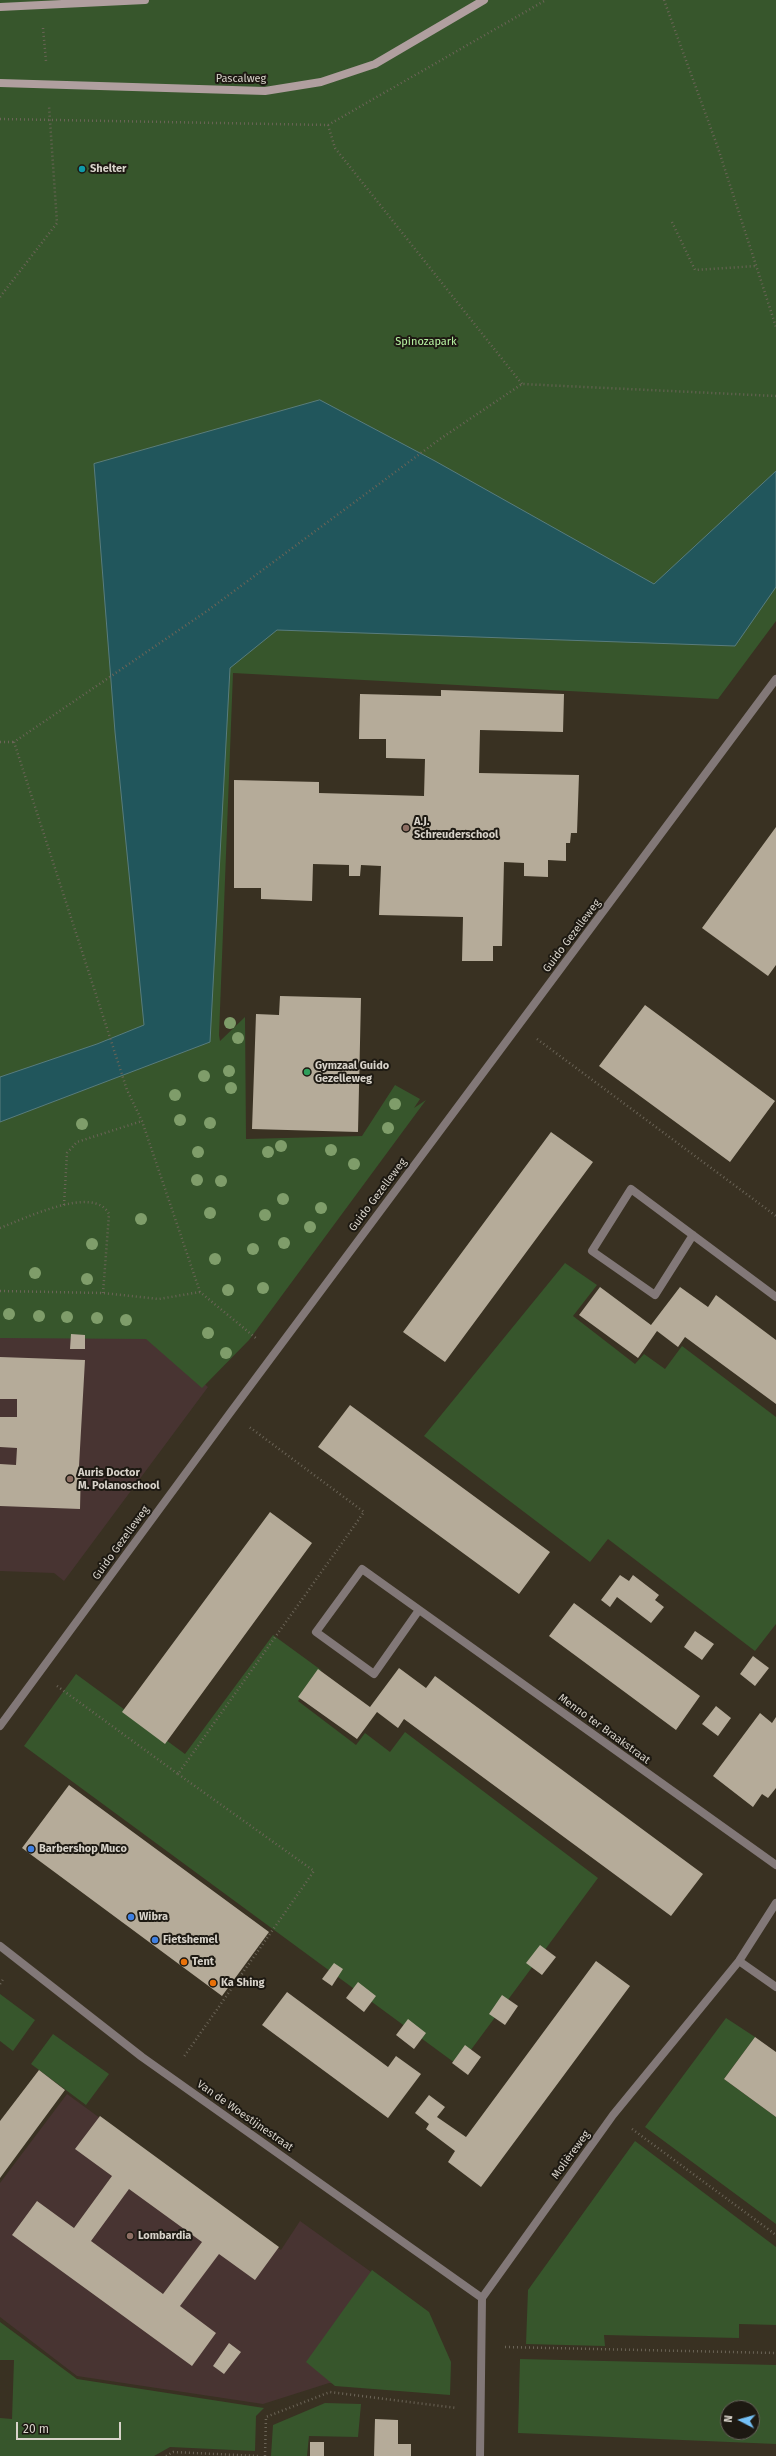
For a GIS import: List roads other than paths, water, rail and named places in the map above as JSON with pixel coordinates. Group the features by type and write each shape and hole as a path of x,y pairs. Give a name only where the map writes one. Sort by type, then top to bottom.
{"street":[{"path":"0,7 145,0"},
{"name":"Pascalweg","path":"0,84 265,91 321,82 375,64 484,0"},
{"name":"Guido Gezelleweg","path":"0,1726 274,1353 776,679"},
{"path":"693,1235 655,1295 592,1251 631,1189 693,1235 776,1297"},
{"name":"Menno ter Braakstraat","path":"419,1610 374,1674 316,1632 362,1569 776,1865"},
{"name":"Molièreweg","path":"482,2298 613,2115 740,1960 776,1903"},
{"name":"Van de Woestijnestraat","path":"0,1946 170,2076 482,2298"},
{"path":"740,1960 776,1988"},
{"path":"480,2456 482,2411 482,2298"}],"water":[{"path":"320,400 435,461 654,584 776,471 776,587 735,646 277,630 230,668 210,1042 0,1122 0,1077 97,1044 144,1025 115,732 94,464"}],"place":[{"name":"Shelter","path":"82,169"},
{"name":"A.J. Schreuderschool","path":"406,828"},
{"name":"Gymzaal Guido Gezelleweg","path":"307,1072"},
{"name":"Auris Doctor M. Polanoschool","path":"70,1479"},
{"name":"Barbershop Muco","path":"31,1849"},
{"name":"Wibra","path":"131,1917"},
{"name":"Fietshemel","path":"155,1940"},
{"name":"Tent","path":"184,1962"},
{"name":"Ka Shing","path":"213,1983"},
{"name":"Lombardia","path":"130,2236"}],"park label":[{"name":"Spinozapark","path":"426,342"}]}
